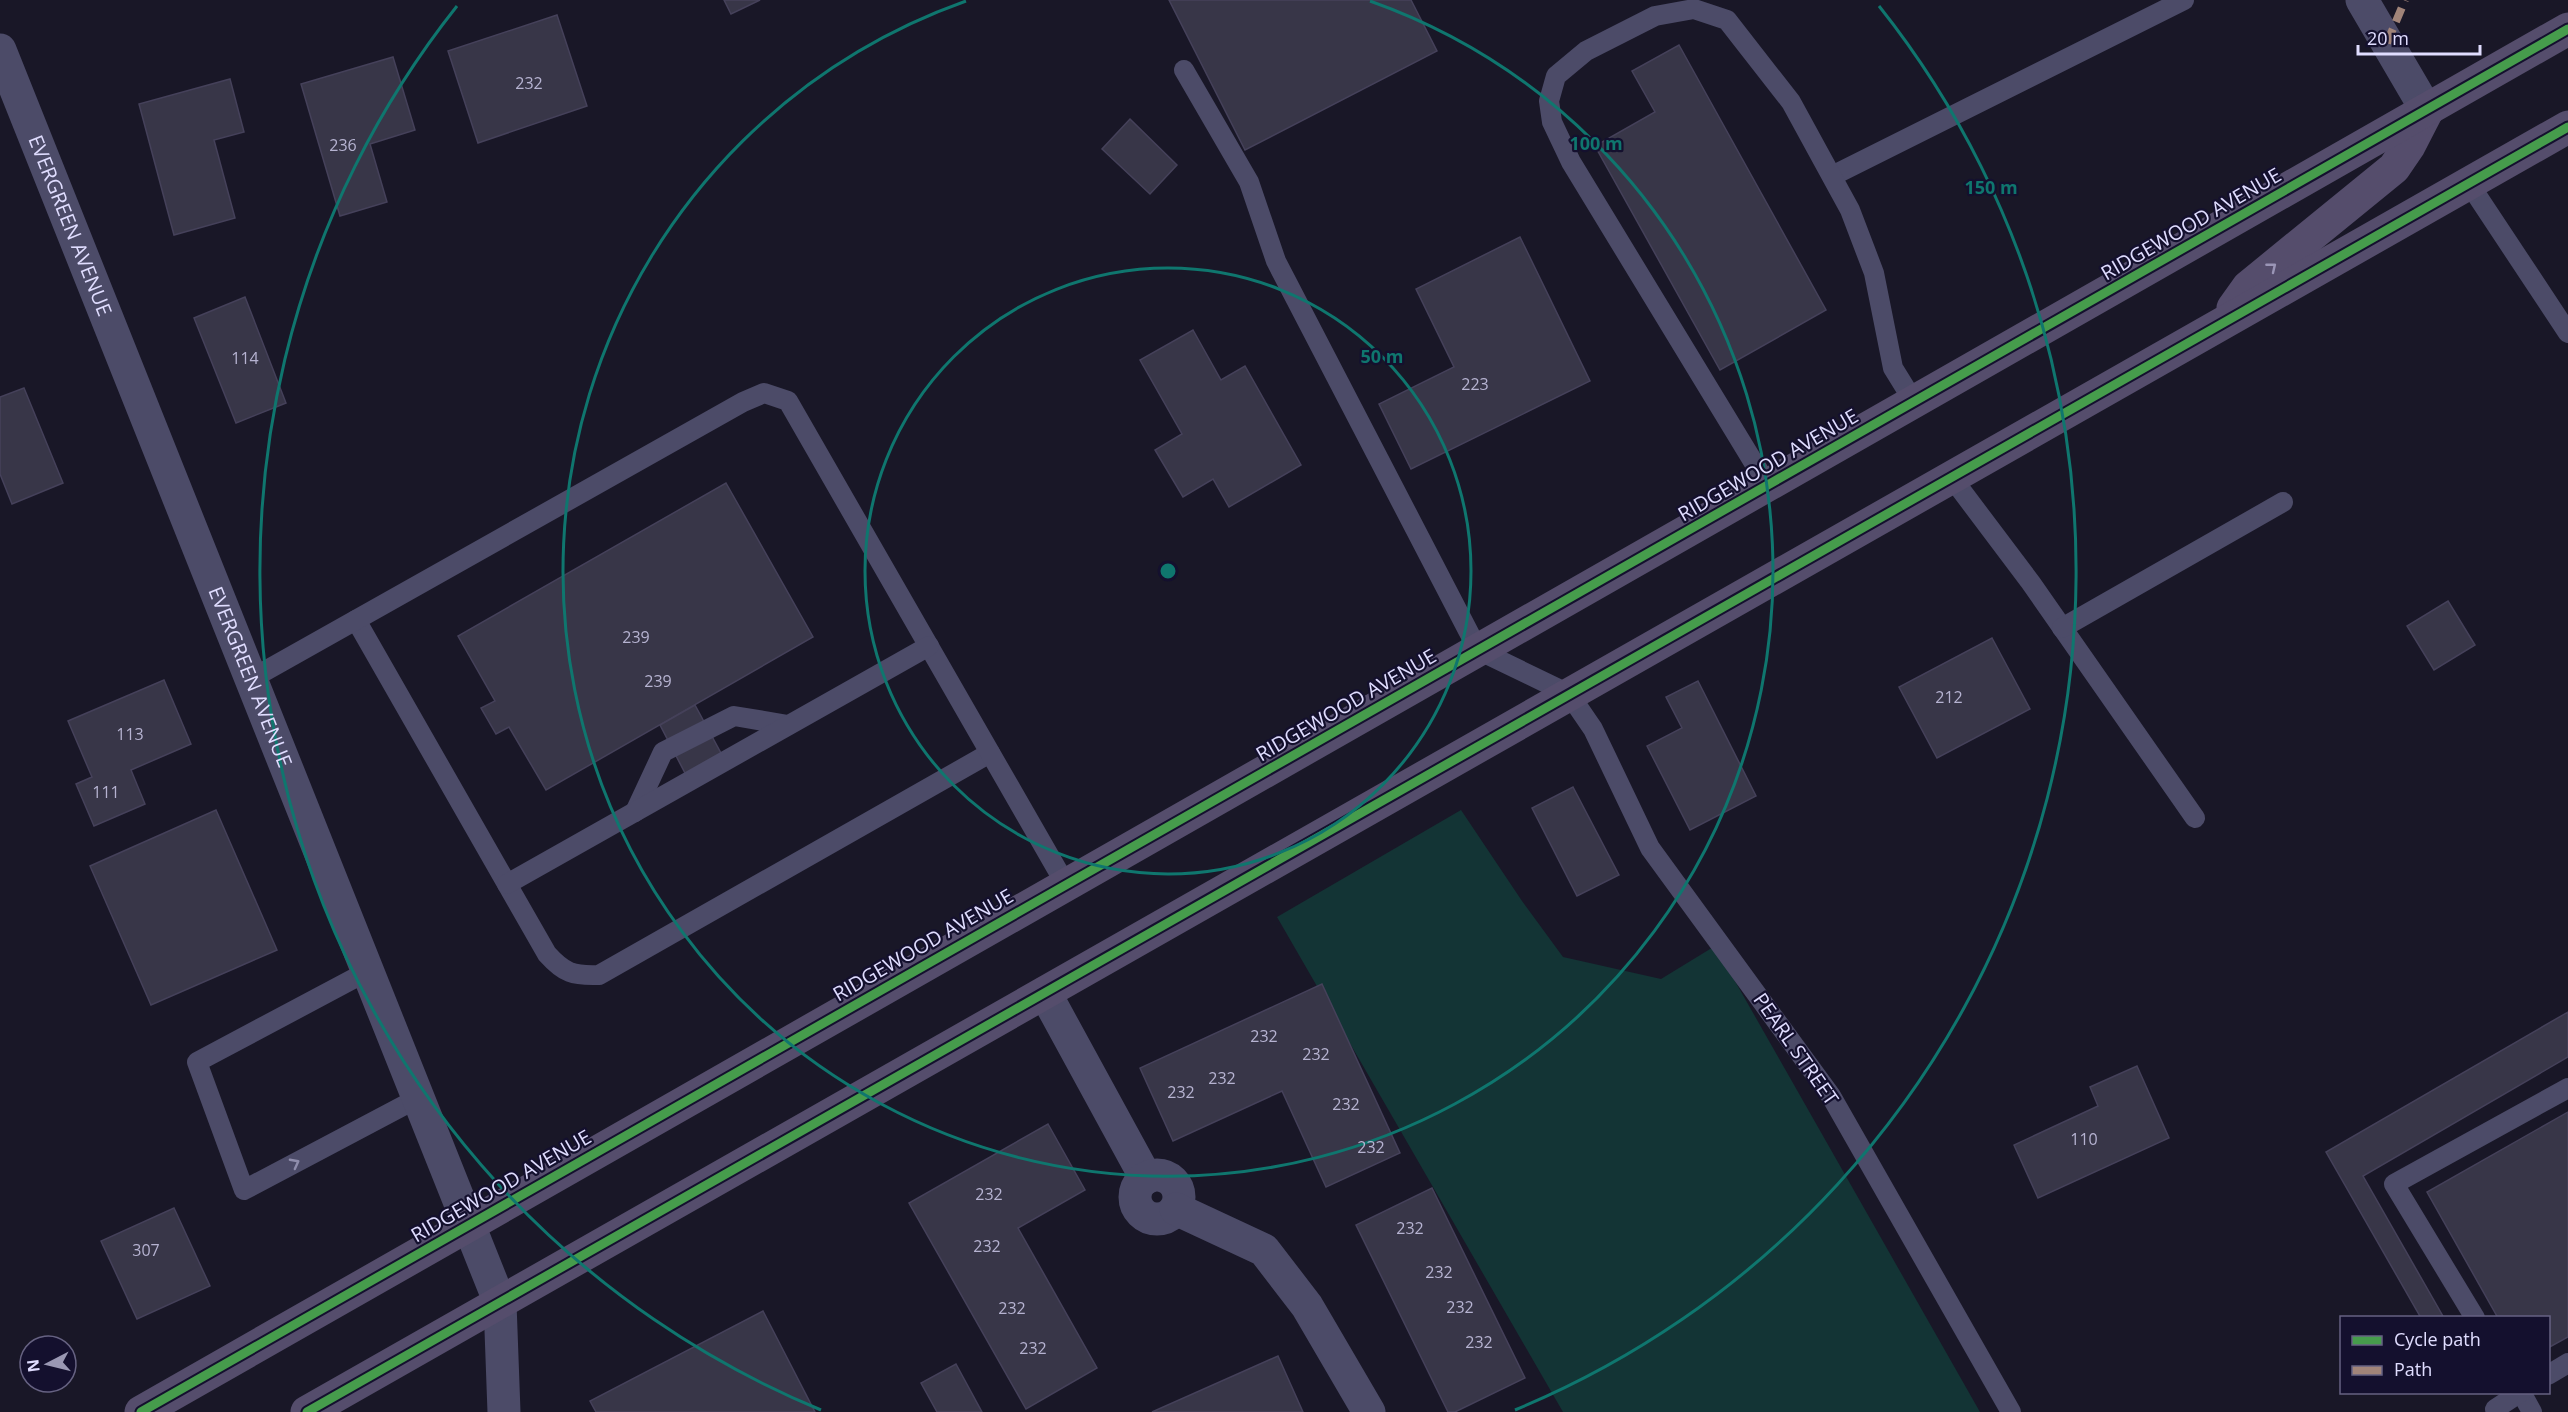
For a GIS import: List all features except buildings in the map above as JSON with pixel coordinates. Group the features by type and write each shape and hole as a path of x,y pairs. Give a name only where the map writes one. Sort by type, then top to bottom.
{"main road":[{"name":"RIDGEWOOD AVENUE","path":"141,1412 2568,29"},
{"path":"2219,326 2248,287 2394,168 2409,146 2427,111"},
{"path":"307,1412 2568,127"}],"street":[{"path":"2362,0 2427,111"},
{"name":"EVERGREEN AVENUE","path":"0,50 500,1303 504,1412"},
{"path":"1045,993 1146,1178 1136,1189 1135,1200 1138,1209 1150,1219 1157,1220 1165,1219 1176,1209 1264,1250 1306,1306 1369,1412"}],"lane":[{"path":"1832,176 2184,0"},
{"path":"1768,486 1571,162 1552,122 1549,101 1556,76 1586,51 1655,16 1694,9 1727,20 1791,102 1850,210 1874,273 1893,368 1914,402"},
{"path":"1184,70 1249,182 1276,261 1478,650 1569,694"},
{"path":"2469,185 2568,333"},
{"path":"251,679 742,402 764,393 788,401 1066,885"},
{"path":"1952,478 2062,628 2195,818"},
{"path":"2062,628 2283,502"},
{"path":"356,620 547,954 562,970 581,976 599,975 990,753"},
{"path":"507,884 929,646"},
{"name":"PEARL STREET","path":"1569,694 1597,734 1650,848 1831,1096 2011,1412"},
{"path":"635,812 663,752 735,716 788,725"},
{"path":"368,971 197,1062 244,1190 418,1098"},
{"path":"2474,1316 2394,1184 2568,1088"},
{"path":"2550,1375 2568,1363"},
{"path":"2495,1409 2518,1394"},
{"path":"2522,1394 2532,1412"}],"green space":[{"path":"1461,810 1563,957 1661,979 1715,946 1980,1412 1563,1412 1277,917"}],"marked path":[{"path":"2387,43 2405,0"}],"cycle path":[{"path":"141,1412 2568,29"},
{"path":"307,1412 2568,127"}]}
